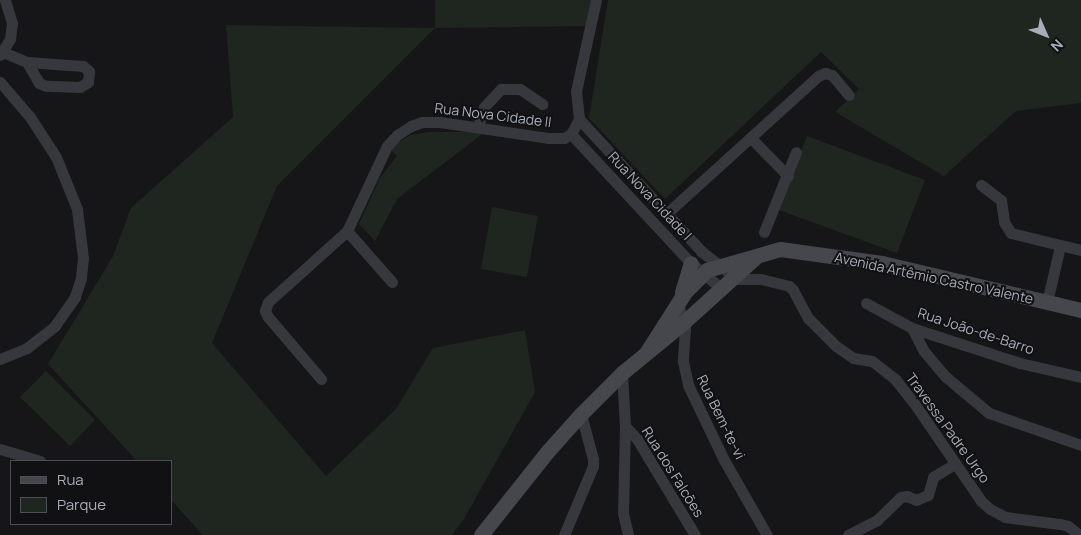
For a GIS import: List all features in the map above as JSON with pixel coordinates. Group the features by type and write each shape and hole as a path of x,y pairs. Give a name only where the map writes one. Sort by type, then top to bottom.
{"main road":[{"name":"Avenida Artêmio Castro Valente","path":"646,353 678,303 702,274 719,265 780,248 882,263 1081,310"},
{"name":"Avenida Artêmio Castro Valente","path":"481,535 547,452 581,414 622,373 684,322 758,255"},
{"path":"678,303 697,257"}],"street":[{"path":"5,0 12,23 10,39 2,53 26,62 83,66 89,71 90,75 88,82 80,87 46,86 39,83 26,62"},
{"path":"571,134 579,119 576,91 596,0"},
{"path":"649,216 662,210 751,138 818,76 825,73 832,75 849,95"},
{"path":"0,82 30,116 56,158 77,209 83,258 81,278 75,297 55,326 28,348 0,359"},
{"path":"478,126 484,107 501,89 520,89 542,104"},
{"name":"Rua Nova Cidade I","path":"571,134 649,216 697,257 719,265 729,273 726,283 702,274 697,257 662,210 579,119"},
{"name":"Rua Nova Cidade II","path":"321,379 268,317 265,307 273,296 347,231 382,154 397,134 422,122 440,122 478,126 548,138 564,138 571,134"},
{"path":"751,138 788,176"},
{"path":"764,232 796,152"},
{"path":"982,185 1001,200 1004,222 1011,234 1081,250"},
{"path":"347,231 392,282"},
{"path":"1047,302 1060,246"},
{"name":"Travessa Padre Urgo","path":"726,283 761,279 789,286 808,318 836,346 852,358 872,361 894,379 914,403 981,501 998,514 1068,526 1078,535"},
{"name":"Rua Bem-te-vi","path":"678,303 684,322 682,361 688,384 724,460 767,535"},
{"name":"Rua João-de-Barro","path":"866,303 912,328 1020,362 1081,377"},
{"path":"912,328 923,350 946,378 989,414 1081,445"},
{"path":"622,373 625,426 623,513 628,535"},
{"path":"564,535 593,466 593,459 581,414"},
{"name":"Rua dos Falcões","path":"625,426 637,439 695,535"},
{"path":"0,449 37,460"},
{"path":"848,535 877,520 895,501 906,496 916,500 928,495 933,477 956,464"}],"green space":[{"path":"435,0 592,0 589,26 435,28"},
{"path":"608,0 1081,0 1081,103 1016,111 944,176 835,112 859,89 821,52 665,199 589,118"},
{"path":"226,25 435,28 277,186 212,343 326,476 396,409 433,348 525,330 535,392 464,519 452,535 203,535 172,501 172,460 136,460 48,364 113,256 131,208 233,117"},
{"path":"429,132 485,132 397,199 375,241 359,224 380,178 397,156 391,150 398,142 411,135"},
{"path":"807,136 925,180 897,253 779,210"},
{"path":"492,207 538,216 527,277 481,269"},
{"path":"46,371 95,420 70,446 20,397"}]}
